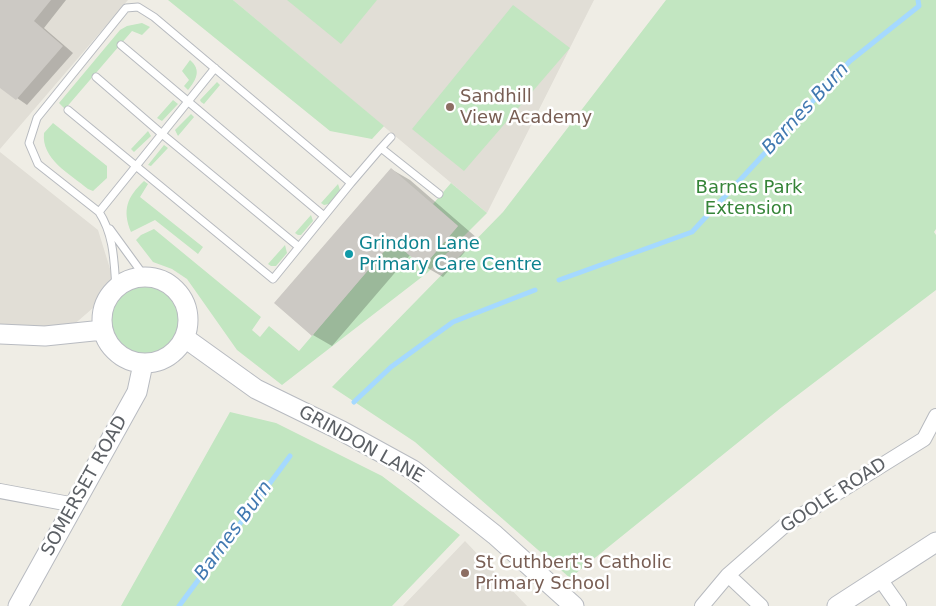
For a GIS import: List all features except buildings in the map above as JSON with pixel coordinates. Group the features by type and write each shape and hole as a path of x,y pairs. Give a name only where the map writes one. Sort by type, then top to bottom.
{"street":[{"path":"145,277 164,281 178,292 187,308 188,324 185,338 175,352 164,359 143,364 123,358 109,344 103,330 102,312 107,299 116,288 129,280 145,277"},
{"path":"0,334 45,336 103,330"},
{"name":"GRINDON LANE","path":"185,338 256,390 342,431 413,470 495,535 574,606"},
{"name":"SOMERSET ROAD","path":"18,606 137,392 143,364"},
{"name":"GOOLE ROAD","path":"702,606 728,575 784,526 924,439 936,416"},
{"path":"0,491 75,505"},
{"path":"837,606 936,542"},
{"path":"728,575 761,606"},
{"path":"880,579 899,606"}],"lane":[{"path":"145,277 99,212 38,164 29,143 37,118 126,8 138,7 154,17 351,183"},
{"path":"121,45 324,216"},
{"path":"99,212 216,68"},
{"path":"96,77 299,247"},
{"path":"68,110 273,279 390,137"},
{"path":"382,148 439,194"},
{"path":"106,223 113,247 116,288"}],"shaded area":[{"path":"0,0 128,0 0,149"},
{"name":"Sandhill View Academy","path":"233,0 594,0 487,213"},
{"path":"0,152 98,230 116,288 63,334 0,333"},
{"name":"St Cuthbert's Catholic Primary School","path":"465,541 527,606 403,606"}],"green space":[{"path":"168,0 233,0 384,126 372,139 330,131"},
{"path":"287,0 377,0 341,44"},
{"name":"Barnes Park Extension","path":"666,0 936,0 936,229 934,232 936,235 936,290 782,407 570,578 415,442 332,387 503,212"},
{"path":"513,5 570,48 464,171 412,129"},
{"path":"142,23 150,27 142,35 132,31 65,109 59,103 120,30 127,26"},
{"path":"190,60 196,68 197,75 188,90 184,86 189,80 182,71"},
{"path":"217,82 220,85 204,104 201,102 200,100"},
{"path":"173,100 178,104 162,121 157,118"},
{"path":"191,114 194,117 178,136 175,130"},
{"path":"53,123 107,166 107,178 93,191 65,172 47,151 44,133"},
{"path":"148,131 151,136 134,152 131,149"},
{"path":"164,145 168,148 151,166 148,165"},
{"path":"144,181 148,184 140,197 203,247 198,254 155,220 131,232 127,217 128,204 130,198"},
{"path":"451,183 487,213 427,273 282,385 237,350 187,279 172,269 153,262 136,240 141,235 154,229 261,317 252,330 260,337 269,326 299,351 393,241 423,267 458,226 433,204"},
{"path":"338,184 340,190 329,204 324,205 321,203"},
{"path":"311,215 313,221 301,235 295,233"},
{"path":"285,245 287,253 276,266 268,264"},
{"path":"145,277 168,284 176,290 186,306 187,325 181,343 172,354 143,364 109,344 101,327 104,308 115,291 130,280"},
{"path":"230,412 276,423 382,476 460,535 392,606 121,606"}],"waterway":[{"name":"Barnes Burn","path":"559,280 692,232 850,61 919,6 918,0"},
{"name":"Barnes Burn","path":"354,402 391,367 453,322 535,290"},
{"name":"Barnes Burn","path":"179,606 290,456"}],"place":[{"name":"Sandhill View Academy","path":"450,107"},
{"name":"Grindon Lane Primary Care Centre","path":"349,254"},
{"name":"St Cuthbert's Catholic Primary School","path":"465,573"}]}
